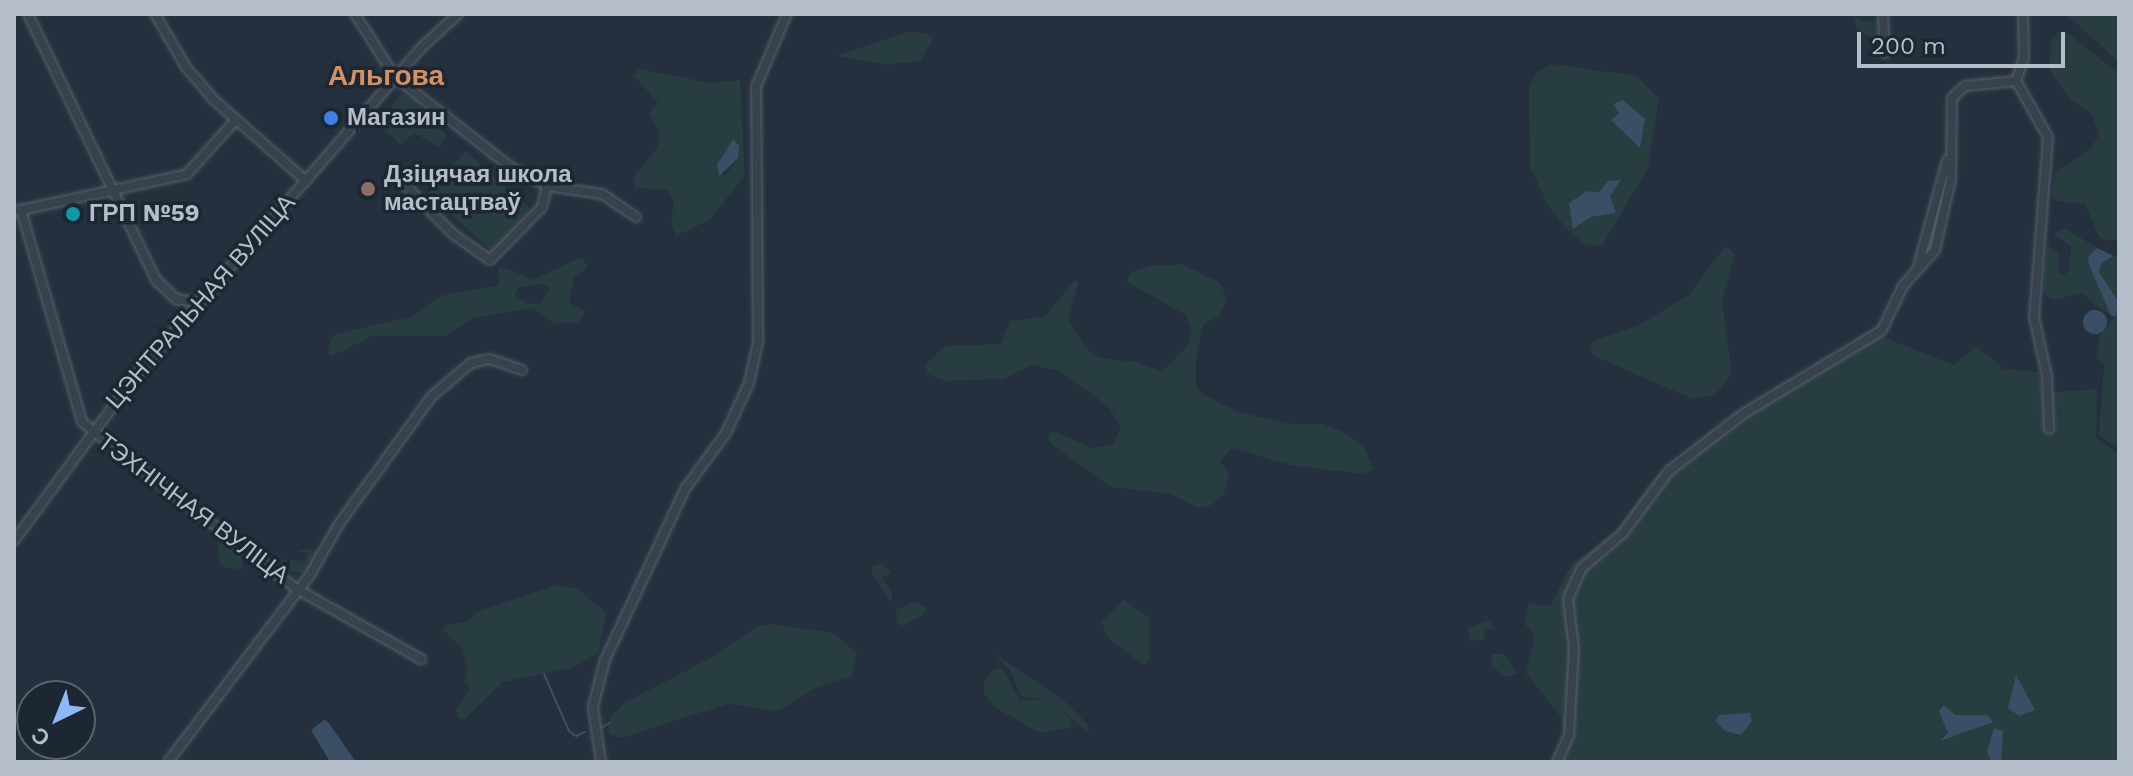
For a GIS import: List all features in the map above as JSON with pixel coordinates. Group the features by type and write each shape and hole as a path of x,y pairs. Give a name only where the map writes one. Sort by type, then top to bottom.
{"street":[{"path":"28,14 112,190 165,292 176,299 201,303"},
{"name":"ЦЭНТРАЛЬНАЯ ВУЛІЦА","path":"155,14 186,67 234,122 306,181"},
{"path":"355,14 395,77 512,168 547,186 602,194 636,217"},
{"name":"ЦЭНТРАЛЬНАЯ ВУЛІЦА","path":"14,541 91,431 395,77 458,14"},
{"path":"601,762 593,707 605,660 685,489 726,433 749,383 758,342 756,87 787,14"},
{"path":"1883,14 1885,53"},
{"path":"2025,15 2016,81 2048,137 2034,317 2047,376 2049,429"},
{"path":"1557,762 1569,735 1574,649 1568,599 1582,568 1623,533 1669,471 1743,414 1882,330 1917,268 1935,250 1951,179 1952,98 1965,86 2016,81"},
{"path":"17,210 187,174 234,122"},
{"path":"406,186 453,234 490,260 542,207 547,186"},
{"name":"ТЭХНІЧНАЯ ВУЛІЦА","path":"17,210 77,411 91,431 135,459 295,588 421,659"},
{"path":"168,762 446,381 471,363 490,359 522,370"}],"green space":[{"path":"1853,14 1863,22 1881,20 1876,40 1857,30"},
{"path":"2066,14 2119,14 2119,63 2110,54"},
{"path":"907,32 927,33 933,39 920,61 886,65 836,56"},
{"path":"2059,32 2069,34 2119,74 2119,238 2111,241 2100,238 2085,204 2055,201 2052,193 2055,173 2091,148 2099,135 2091,113 2071,100 2049,69 2051,39"},
{"path":"1552,64 1637,76 1659,99 1648,168 1602,246 1587,245 1570,233 1548,205 1530,167 1529,87 1538,71","holes":["1620,181 1610,196 1612,212 1573,218 1587,191 1599,192"]},
{"path":"639,69 711,83 740,80 745,176 709,220 676,236 671,221 674,202 668,190 635,188 633,178 657,148 659,132 649,113 658,103 634,75","holes":["733,139 738,158 724,177 717,165"]},
{"path":"402,93 415,100 446,135 440,147 414,133 401,145 374,120 386,115"},
{"path":"466,151 531,210 493,252 428,193"},
{"path":"2065,228 2097,248 2089,265 2111,316 2081,293 2053,300 2043,293 2047,245 2059,253 2058,272 2064,275 2069,270 2071,246 2053,234"},
{"path":"1725,246 1735,254 1722,301 1732,373 1715,395 1693,399 1592,355 1590,344 1598,339 1639,325 1689,295"},
{"path":"2114,256 2119,257 2119,302 2099,272 2102,263"},
{"path":"582,257 588,267 574,278 569,303 586,311 578,322 555,324 533,308 474,318 445,336 372,336 332,356 327,352 333,335 413,316 440,296 499,285 498,266 534,279","holes":["543,284 550,287 540,304 526,303 515,295 518,287"]},
{"path":"1182,264 1220,283 1227,299 1218,317 1203,324 1196,359 1196,385 1202,394 1238,412 1292,424 1323,424 1347,434 1365,449 1373,469 1363,474 1290,465 1232,448 1220,461 1229,475 1224,494 1212,505 1199,508 1171,494 1111,487 1050,443 1048,436 1053,431 1092,448 1113,444 1121,427 1108,406 1059,371 1032,365 1003,379 945,381 928,374 925,365 945,346 1001,344 1010,321 1044,317 1075,280 1078,284 1068,319 1085,347 1099,358 1137,362 1162,372 1187,346 1192,330 1186,315 1127,282 1130,273 1150,266"},
{"path":"2119,312 2119,450 2099,435 2104,365 2096,358 2100,335"},
{"path":"1873,333 1954,365 1976,346 2004,369 2039,372 2043,393 2097,389 2096,437 2119,454 2119,762 1549,762 1565,738 1561,717 1526,673 1535,636 1525,624 1529,603 1550,606 1571,565 1615,531 1651,481 1731,418"},
{"path":"221,538 245,557 241,571 220,566 217,540"},
{"path":"297,551 318,551 311,567 303,573 279,571 281,559 305,561 308,553"},
{"path":"882,563 891,573 882,578 892,592 892,604 872,574 872,567"},
{"path":"557,585 578,589 606,613 599,652 573,668 503,682 464,719 459,718 456,710 470,689 464,681 467,671 462,648 443,630 445,625 467,622 475,613"},
{"path":"1124,600 1149,618 1150,658 1144,665 1109,639 1101,622"},
{"path":"915,601 926,607 924,614 903,626 897,623 896,610"},
{"path":"1489,620 1495,628 1484,630 1485,640 1470,641 1467,628"},
{"path":"771,624 833,633 857,653 852,677 817,687 778,711 727,704 622,738 609,734 609,718 626,702 707,660 757,627"},
{"path":"992,652 1064,701 1088,725 1089,733 1050,701 1069,718 1072,728 1040,733 996,708 984,694 984,683 992,671 1002,668 1020,700 1047,700 1021,696 1010,670"},
{"path":"1492,654 1504,654 1518,674 1506,677 1491,666"}],"water":[{"path":"1623,100 1645,119 1640,148 1611,120 1619,113 1613,104"},
{"path":"733,139 739,146 738,158 719,176 717,165"},
{"path":"1621,180 1610,196 1616,213 1591,217 1573,229 1569,203 1587,191 1599,192 1608,181"},
{"path":"2097,248 2114,256 2102,263 2099,272 2119,302 2116,316 2111,316 2089,265 2088,257"},
{"path":"2090,310 2100,310 2107,317 2107,327 2100,334 2090,334 2083,327 2083,317"},
{"path":"2016,675 2035,710 2019,716 2008,708"},
{"path":"1944,705 1955,715 1987,715 1993,722 1940,741 1948,733 1939,711"},
{"path":"1750,713 1752,721 1741,735 1725,731 1716,721 1718,715"},
{"path":"324,720 356,762 330,762 311,730"},
{"path":"1994,728 2003,731 2001,762 1991,762 1987,751"}],"waterway":[{"path":"544,674 569,731 576,736 585,732"},
{"path":"601,728 610,723"}],"place":[{"name":"Магазин","path":"331,118"},
{"name":"Дзіцячая школа мастацтваў","path":"368,189"},
{"name":"ГРП №59","path":"73,214"}],"district":[{"name":"Альгова","path":"386,76"}]}
